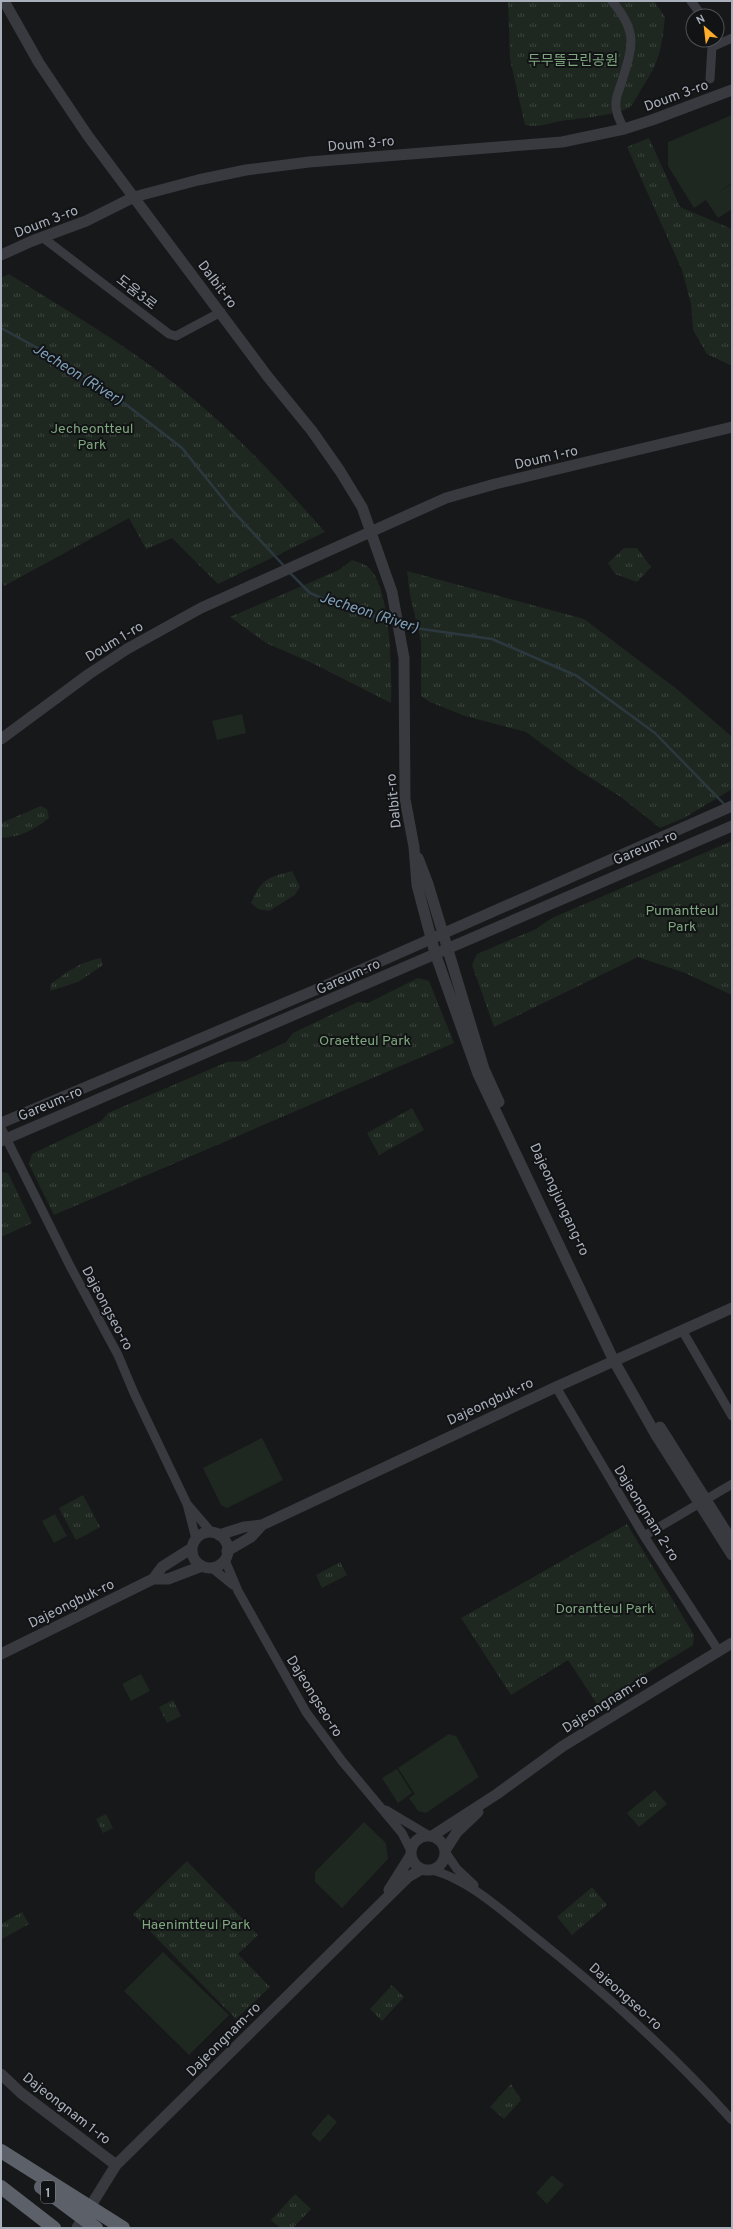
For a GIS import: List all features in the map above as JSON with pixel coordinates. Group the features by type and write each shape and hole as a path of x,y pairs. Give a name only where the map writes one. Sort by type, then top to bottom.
{"highway":[{"path":"1,2151 123,2228"},
{"name":"1","path":"1,2154 96,2228"},
{"name":"1","path":"1,2187 54,2228"},
{"path":"1,2198 40,2228"}],"street":[{"name":"Dalbit-ro","path":"4,1 56,89 88,136 340,470 362,507 372,531 392,592 404,658 405,799 414,847 417,885 430,940"},
{"path":"612,1 624,13 632,43 630,57 616,102 618,117 624,129"},
{"path":"710,78 711,48"},
{"name":"Doum 3-ro","path":"1,255 42,237 86,221 134,197 198,180 246,170 420,152 556,142 624,129 732,90"},
{"name":"도움3로","path":"42,237 169,334 176,336 221,312"},
{"name":"Doum 1-ro","path":"1,738 89,674 127,649 201,608 446,498 481,488 732,427"},
{"name":"Gareum-ro","path":"1,1123 430,940 732,806"},
{"name":"Gareum-ro","path":"4,1140 732,826"},
{"name":"Dajeongjungang-ro","path":"414,847 428,884 484,1069 529,1170 617,1359"},
{"name":"Dajeongjungang-ro","path":"430,940 478,1074 617,1359 732,1555"},
{"name":"Dajeongseo-ro","path":"1,1128 4,1140 118,1355 134,1393 188,1504"},
{"name":"Dajeongbuk-ro","path":"262,1525 556,1387 732,1308"},
{"path":"682,1330 732,1416"},
{"name":"Dajeongnam 2-ro","path":"556,1387 644,1536 718,1650"},
{"path":"644,1536 732,1484"},
{"name":"Dajeongjungang-ro","path":"702,1502 732,1542"},
{"path":"188,1504 215,1534 224,1539 226,1555 238,1590"},
{"path":"188,1504 194,1543 194,1559 225,1577 238,1590"},
{"path":"153,1579 162,1567 194,1543 201,1535 215,1534 244,1527 262,1525"},
{"path":"153,1579 168,1579 207,1567 251,1537 262,1525"},
{"name":"Dajeongbuk-ro","path":"1,1654 153,1579"},
{"name":"Dajeongseo-ro","path":"238,1590 271,1652 317,1728 402,1833 411,1853"},
{"name":"Dajeongnam-ro","path":"497,1794 563,1746 732,1642"},
{"path":"378,1908 411,1853 416,1840 430,1835 497,1794"},
{"path":"378,1908 408,1877 439,1867 444,1861 446,1851 457,1832 497,1794"},
{"path":"382,1807 443,1843 457,1869 493,1903"},
{"path":"411,1853 417,1866 427,1870 451,1875 493,1903"},
{"name":"Dajeongseo-ro","path":"493,1903 629,2015 696,2080 732,2120"},
{"name":"Dajeongnam-ro","path":"77,2228 98,2197 116,2165 378,1908"},
{"name":"Dajeongnam 1-ro","path":"1,2074 21,2093 116,2165"}],"green space":[{"name":"두무뜰근린공원","path":"508,1 654,1 665,17 661,48 652,72 630,107 625,110 600,116 541,125 525,125 510,59"},
{"path":"732,115 732,183 717,193 732,184 732,209 718,218 706,200 694,208 668,166 668,142"},
{"path":"649,138 680,207 732,229 732,366 707,354 693,330 691,304 682,270 627,147"},
{"name":"Jecheontteul Park","path":"9,274 117,342 199,403 255,456 325,532 218,584 172,538 146,549 129,518 4,586 1,581 1,278"},
{"path":"624,548 637,548 651,567 637,582 615,574 608,563"},
{"path":"352,560 369,568 376,578 382,593 389,632 391,703 312,663 266,643 230,617 339,570"},
{"path":"407,571 584,619 678,690 732,737 732,789 684,818 660,828 621,797 575,768 526,732 465,716 430,702 421,696 421,641 410,595"},
{"path":"242,714 246,733 217,740 212,721"},
{"path":"41,806 47,809 49,818 26,832 1,838 1,823"},
{"name":"Pumantteul Park","path":"732,841 732,995 685,973 638,957 494,1027 472,965 477,954 536,929 552,918"},
{"path":"292,871 300,887 295,895 269,911 258,909 251,903 259,888 266,880"},
{"path":"101,958 103,965 78,982 50,991 51,984 69,971 87,962"},
{"name":"Oraetteul Park","path":"418,978 429,981 454,1043 54,1215 29,1164 32,1154 101,1121 108,1113 227,1062 246,1061 286,1042 293,1033 358,1002 368,1003"},
{"path":"412,1108 424,1130 379,1155 367,1133"},
{"path":"1,1172 8,1173 32,1223 1,1237"},
{"path":"262,1438 283,1480 227,1508 221,1505 203,1468"},
{"path":"83,1495 100,1527 76,1540 59,1508"},
{"path":"55,1514 67,1536 54,1543 42,1521"},
{"name":"Dorantteul Park","path":"627,1524 694,1635 693,1645 597,1704 568,1660 511,1695 461,1618"},
{"path":"340,1562 347,1575 322,1588 316,1575"},
{"path":"141,1674 150,1691 131,1701 122,1684"},
{"path":"173,1700 181,1716 167,1723 159,1707"},
{"path":"449,1734 456,1736 479,1777 426,1813 418,1811 409,1798 415,1794 398,1768"},
{"path":"397,1769 412,1793 398,1803 382,1778"},
{"path":"655,1790 667,1804 639,1827 627,1813"},
{"path":"106,1814 113,1828 103,1833 96,1819"},
{"path":"364,1822 386,1843 388,1859 342,1908 315,1882 315,1872"},
{"name":"Haenimtteul Park","path":"187,1861 258,1935 238,1954 270,1987 236,2019 133,1914"},
{"path":"592,1887 607,1905 572,1935 557,1917"},
{"path":"22,1912 29,1924 2,1939 1,1924"},
{"path":"163,1952 229,2015 189,2055 124,1991"},
{"path":"392,1985 404,1997 382,2021 370,2009"},
{"path":"511,2084 521,2100 504,2119 490,2107"},
{"path":"328,2114 337,2122 320,2142 311,2134"},
{"path":"552,2175 564,2185 547,2204 536,2193"},
{"path":"295,2194 311,2209 293,2228 280,2228 271,2220"}],"waterway":[{"name":"Jecheon (River)","path":"1,328 63,362 128,406 182,448 232,510 285,567"},
{"name":"Jecheon (River)","path":"290,573 310,593 345,608 393,622"},
{"name":"Jecheon (River)","path":"402,624 415,628 492,639 577,676 655,733 725,805"}]}
